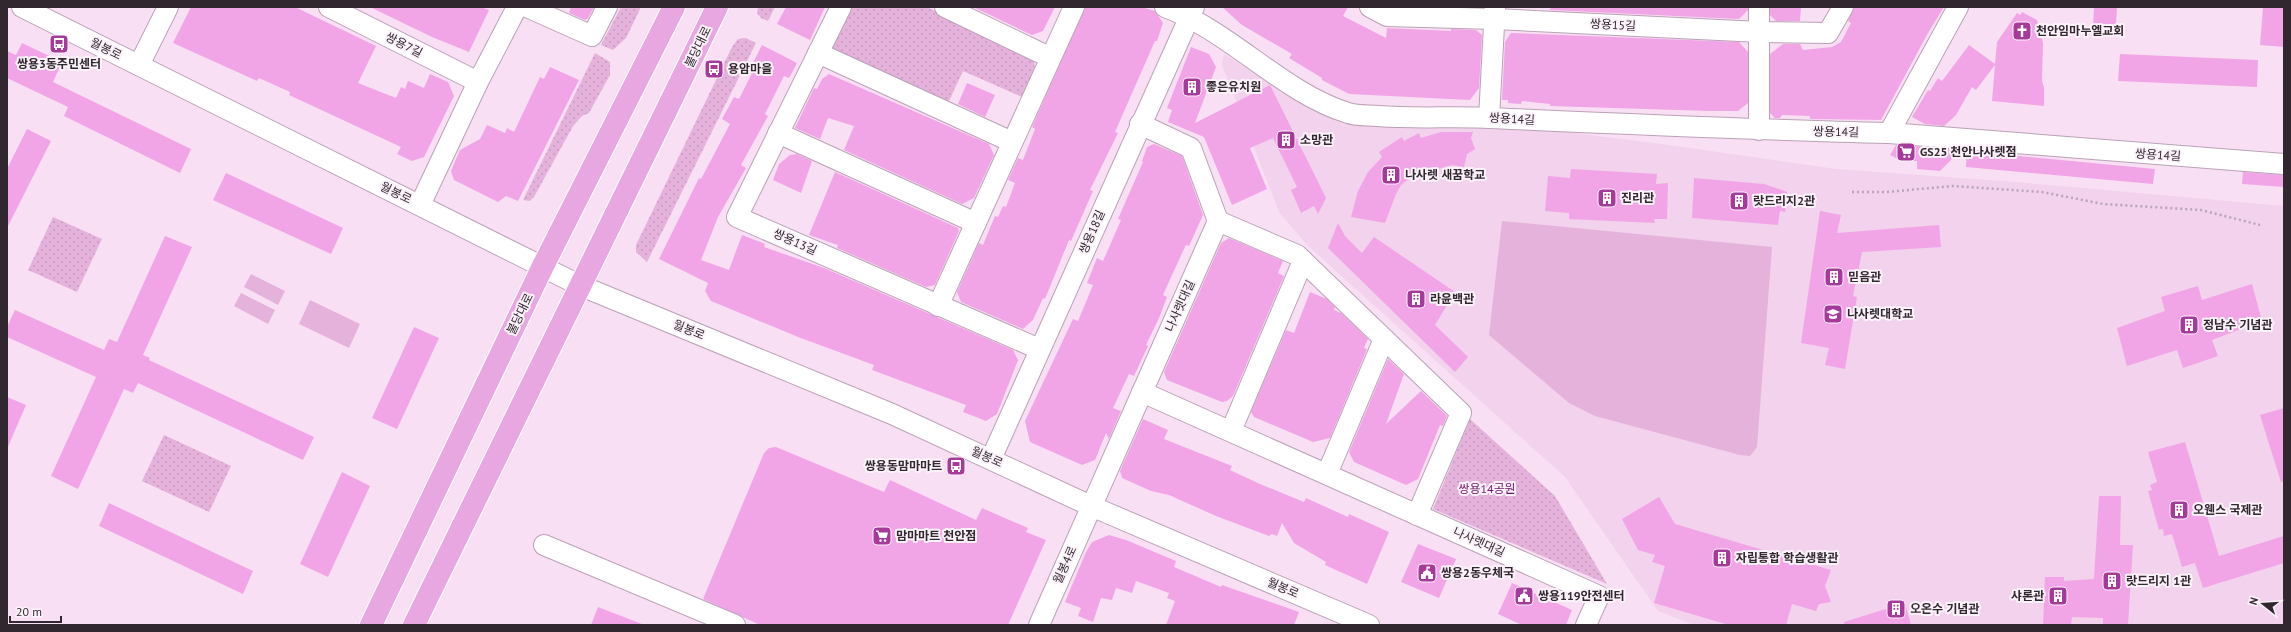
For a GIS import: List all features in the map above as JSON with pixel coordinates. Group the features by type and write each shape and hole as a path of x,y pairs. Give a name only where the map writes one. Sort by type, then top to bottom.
{"main road":[{"name":"불당대로","path":"371,625 543,266 674,7"},
{"name":"불당대로","path":"414,625 579,285 717,7"}],"street":[{"path":"7,11 9,7"},
{"name":"월봉로","path":"22,7 579,285 892,414 991,458 1092,506 1369,625"},
{"path":"139,65 168,7"},
{"name":"쌍용7길","path":"329,7 478,82"},
{"path":"420,205 478,82 517,7"},
{"path":"527,7 592,36 607,7"},
{"name":"쌍용13길","path":"841,7 737,217 1039,349"},
{"path":"945,7 1049,57"},
{"path":"938,306 1049,57 1074,7"},
{"name":"쌍용14길","path":"1165,7 1192,11 1297,88 1329,106 1350,114 1391,117 1489,118 1759,130 1888,133 2284,164"},
{"name":"쌍용15길","path":"1370,7 1387,16 1495,13 1760,32 1828,33 1843,7"},
{"path":"1759,7 1759,130"},
{"path":"1888,133 1958,7"},
{"name":"쌍용18길","path":"991,458 1192,11"},
{"path":"1489,118 1495,13"},
{"path":"818,53 1012,142"},
{"path":"1140,124 1191,148 1218,220 1297,255 1461,413 1417,515"},
{"path":"778,133 976,223"},
{"name":"나사렛대길","path":"1092,506 1218,220"},
{"path":"1231,431 1303,261"},
{"path":"1327,474 1384,339"},
{"name":"나사렛대길","path":"1142,392 1599,596 1586,625"},
{"name":"월봉4로","path":"1044,623 1092,506"},
{"path":"544,545 735,625"}],"path":[{"path":"1852,192 1887,192 1953,186 2042,192 2103,204 2201,210 2260,225"}],"shaded area":[{"name":"나사렛대학교","path":"1224,54 1314,110 1343,124 1524,127 1654,143 1836,169 2016,182 2284,206 2284,625 1694,625 1658,611 1565,477 1307,245 1279,212 1222,65"}],"green space":[{"path":"621,7 641,7 626,38 613,50 601,45"},
{"path":"758,7 775,7 768,21 761,18 757,13"},
{"path":"845,7 927,7 1034,60 1035,70 1022,97 963,71 948,103 835,53 829,47"},
{"path":"746,38 756,43 647,262 636,252 636,245 732,47 738,39"},
{"path":"595,53 610,62 610,75 589,113 582,116 573,126 534,197 530,201 523,200"},
{"path":"53,217 102,239 77,292 28,270"},
{"path":"1502,221 1772,247 1757,447 1750,456 1740,455 1595,416 1569,403 1489,335"},
{"path":"251,274 285,291 278,305 244,287"},
{"path":"241,293 275,310 268,324 234,306"},
{"path":"310,300 360,324 349,348 299,324"},
{"name":"쌍용14공원","path":"1470,419 1555,496 1607,584 1433,509"},
{"path":"164,435 231,466 209,512 142,481"}],"building":[{"path":"191,7 295,7 376,46 358,83 396,98 401,87 405,89 408,81 424,88 430,74 448,82 454,96 424,157 412,161 397,154 401,147 289,95 290,92 259,78 257,81 173,43"},
{"path":"370,7 481,7 489,10 469,52 432,37"},
{"path":"571,7 594,7 588,18 585,20 569,13"},
{"path":"786,7 825,7 810,40 777,24"},
{"path":"973,7 1055,7 1043,31 1032,35"},
{"path":"1085,7 1141,7 1155,11 1163,23 1157,41 1155,41 1115,132 1118,133 1090,190 1093,191 1071,241 1069,240 1045,299 1043,298 1033,320 1023,329 961,302 957,292 979,243 983,245 995,216 998,217 1003,206 1006,207 1015,183 1008,180 1018,158 1023,160 1035,129 1032,127"},
{"path":"1222,7 1348,7 1343,16 1386,38 1387,28 1451,31 1451,29 1476,30 1482,35 1479,88 1470,100 1349,94 1322,80 1322,78 1289,58 1292,54 1242,25"},
{"path":"1551,7 1748,7 1748,10 1739,19 1550,10"},
{"path":"1770,7 1801,7 1800,21 1776,21 1770,15"},
{"path":"1854,7 1944,7 1928,33 1881,120 1810,119 1810,116 1782,115 1780,118 1775,118 1770,113 1770,54 1783,44 1800,44 1803,50 1832,47 1841,42 1851,23 1848,21"},
{"path":"2094,7 2117,7 2116,25 2093,24"},
{"path":"2263,7 2284,7 2284,47 2260,45"},
{"path":"2022,12 2037,20 2043,43 2042,81 2044,88 2044,106 1992,101 1995,65 1976,90 1972,87 1956,115 1944,126 1925,124 1912,117 1928,90 1930,91 1938,78 1942,81 1969,45 1995,64 1997,42 2017,13 2020,15"},
{"path":"1511,33 1739,42 1748,52 1748,103 1738,111 1709,111 1550,106 1550,104 1522,101 1521,104 1508,103 1508,100 1502,100 1505,42"},
{"path":"22,43 62,62 53,82 191,149 180,173 64,116 68,107 7,78 7,51 16,55"},
{"path":"762,45 797,63 789,78 784,76 765,114 768,116 741,165 746,168 718,217 701,260 729,270 742,235 765,244 764,247 824,268 1013,350 1018,360 997,414 986,421 963,412 966,405 872,370 874,365 798,337 711,301 705,291 708,283 659,259 699,178 701,179 730,124 722,119 734,97 739,99 754,69 751,67"},
{"path":"1191,47 1209,54 1216,67 1195,123 1270,85 1326,198 1318,214 1314,206 1301,213 1291,190 1297,187 1273,138 1250,148 1267,189 1232,205 1204,137 1168,122 1172,110 1167,108"},
{"path":"2120,54 2258,60 2257,87 2118,81"},
{"path":"550,67 579,80 518,201 506,196 498,202 454,180 451,171 460,150 480,139 487,125 505,133 507,128 514,132 540,77 544,79"},
{"path":"829,74 989,144 994,155 974,198 962,204 844,150 854,126 828,118 820,139 795,128 814,88 817,89 822,79"},
{"path":"967,83 995,95 985,117 958,104"},
{"path":"27,129 51,141 7,228 7,169"},
{"name":"나사렛 새꿈학교","path":"1441,132 1473,132 1471,138 1475,149 1467,154 1464,167 1452,165 1438,169 1433,167 1410,178 1401,185 1396,194 1385,223 1351,217 1358,191 1368,172 1382,157 1379,152 1402,137 1404,141 1419,133 1421,138"},
{"path":"1154,144 1182,156 1203,215 1189,246 1186,245 1183,251 1163,295 1167,297 1146,345 1148,346 1134,376 1129,374 1113,408 1121,411 1109,439 1106,433 1095,460 1082,465 1030,442 1025,421 1073,319 1078,321 1093,285 1087,283 1097,258 1103,261 1121,220 1118,219 1143,162 1142,161 1147,147"},
{"path":"1896,145 1961,150 1940,171 1917,169 1917,161 1902,161 1890,155"},
{"path":"1967,151 2155,169 2153,184 1966,167"},
{"path":"797,154 812,161 801,193 773,180 779,164 790,155"},
{"name":"진리관","path":"1571,169 1657,174 1656,184 1668,183 1667,219 1654,219 1655,223 1569,219 1569,213 1545,211 1548,176 1570,178"},
{"path":"835,172 958,228 959,231 935,285 926,287 837,248 838,245 809,235"},
{"path":"2243,172 2284,175 2284,187 2242,184"},
{"path":"226,173 343,228 331,254 213,200"},
{"name":"랏드리지2관","path":"1694,178 1764,184 1787,192 1785,212 1780,211 1778,225 1692,218"},
{"name":"믿음관","path":"1820,211 1841,215 1837,233 1939,225 1941,247 1862,252 1853,296 1857,297 1845,369 1825,365 1829,348 1801,343"},
{"name":"라윤백관","path":"1338,223 1345,236 1362,253 1374,237 1455,292 1435,325 1468,357 1455,372 1328,248"},
{"path":"165,236 192,247 143,355 150,358 149,360 314,437 303,460 138,383 133,393 124,389 78,489 51,476 96,377 7,337 7,327 15,310 104,350 109,339 117,342"},
{"path":"1229,238 1283,261 1278,273 1284,276 1233,396 1227,401 1222,402 1167,380 1164,372 1221,243"},
{"name":"정남수 기념관","path":"2252,284 2262,321 2212,340 2218,356 2183,368 2177,350 2127,366 2117,328 2165,311 2161,297 2198,286 2202,300"},
{"path":"1310,292 1327,299 1335,307 1334,310 1341,313 1368,339 1364,348 1367,349 1330,438 1313,442 1254,417 1251,412 1286,330 1294,333"},
{"path":"414,327 439,338 397,429 372,418"},
{"path":"1388,359 1404,374 1386,424 1421,391 1447,416 1443,426 1440,425 1418,479 1406,485 1354,462 1349,452"},
{"path":"7,397 26,405 7,449"},
{"name":"오웬스 국제관","path":"2284,408 2284,481 2281,482 2260,415"},
{"path":"1143,419 1168,430 1164,439 1232,466 1230,470 1260,484 1304,502 1306,498 1348,517 1349,514 1389,532 1367,584 1325,565 1326,562 1294,543 1282,523 1277,536 1272,534 1269,536 1216,516 1169,495 1151,491 1122,478 1120,471"},
{"name":"오웬스 국제관","path":"2185,442 2219,556 2284,536 2284,563 2203,588 2195,563 2182,567 2172,534 2164,536 2163,529 2159,530 2148,491 2152,490 2150,485 2157,482 2148,452"},
{"name":"맘마마트 천안점","path":"776,447 884,492 890,480 976,520 982,508 1028,528 1026,532 1046,540 1008,625 760,625 703,599 764,453 769,448"},
{"path":"342,472 370,486 328,577 300,564"},
{"name":"랏드리지 1관","path":"2099,496 2121,496 2120,545 2133,545 2128,625 2103,625 2103,618 2072,617 2071,625 2043,625 2045,577 2064,577 2064,581 2094,579"},
{"name":"자립통합 학습생활관","path":"1659,497 1675,524 1831,570 1825,586 1831,602 1819,604 1816,611 1792,604 1786,625 1729,625 1654,603 1665,566 1652,562 1655,555 1638,550 1622,519"},
{"path":"109,503 253,571 243,594 99,526"},
{"path":"1109,535 1126,540 1176,561 1174,567 1221,587 1222,585 1299,612 1294,625 1166,625 1175,601 1167,598 1169,593 1136,581 1132,593 1116,588 1112,600 1101,598 1093,622 1078,616 1081,608 1065,602 1086,552 1092,542"},
{"name":"쌍용2동우체국","path":"1418,544 1456,559 1439,598 1401,582"},
{"name":"쌍용119안전센터","path":"1512,583 1572,610 1566,625 1522,625 1498,614"},
{"name":"오온수 기념관","path":"1905,603 1911,625 1844,625 1844,622"},
{"path":"598,607 642,624 642,625 591,625"}],"place":[{"name":"천안임마누엘교회","path":"2022,31"},
{"name":"쌍용3동주민센터","path":"59,44"},
{"name":"용암마을","path":"714,69"},
{"name":"좋은유치원","path":"1192,87"},
{"name":"소망관","path":"1286,140"},
{"name":"GS25 천안나사렛점","path":"1906,152"},
{"name":"나사렛 새꿈학교","path":"1391,175"},
{"name":"진리관","path":"1607,198"},
{"name":"랏드리지2관","path":"1739,201"},
{"name":"믿음관","path":"1834,277"},
{"name":"라윤백관","path":"1416,299"},
{"name":"나사렛대학교","path":"1833,314"},
{"name":"정남수 기념관","path":"2189,325"},
{"name":"쌍용동맘마마트","path":"956,466"},
{"name":"오웬스 국제관","path":"2179,510"},
{"name":"맘마마트 천안점","path":"882,536"},
{"name":"자립통합 학습생활관","path":"1722,558"},
{"name":"쌍용2동우체국","path":"1427,573"},
{"name":"랏드리지 1관","path":"2112,581"},
{"name":"쌍용119안전센터","path":"1524,596"},
{"name":"샤론관","path":"2058,596"},
{"name":"오온수 기념관","path":"1896,609"}]}
